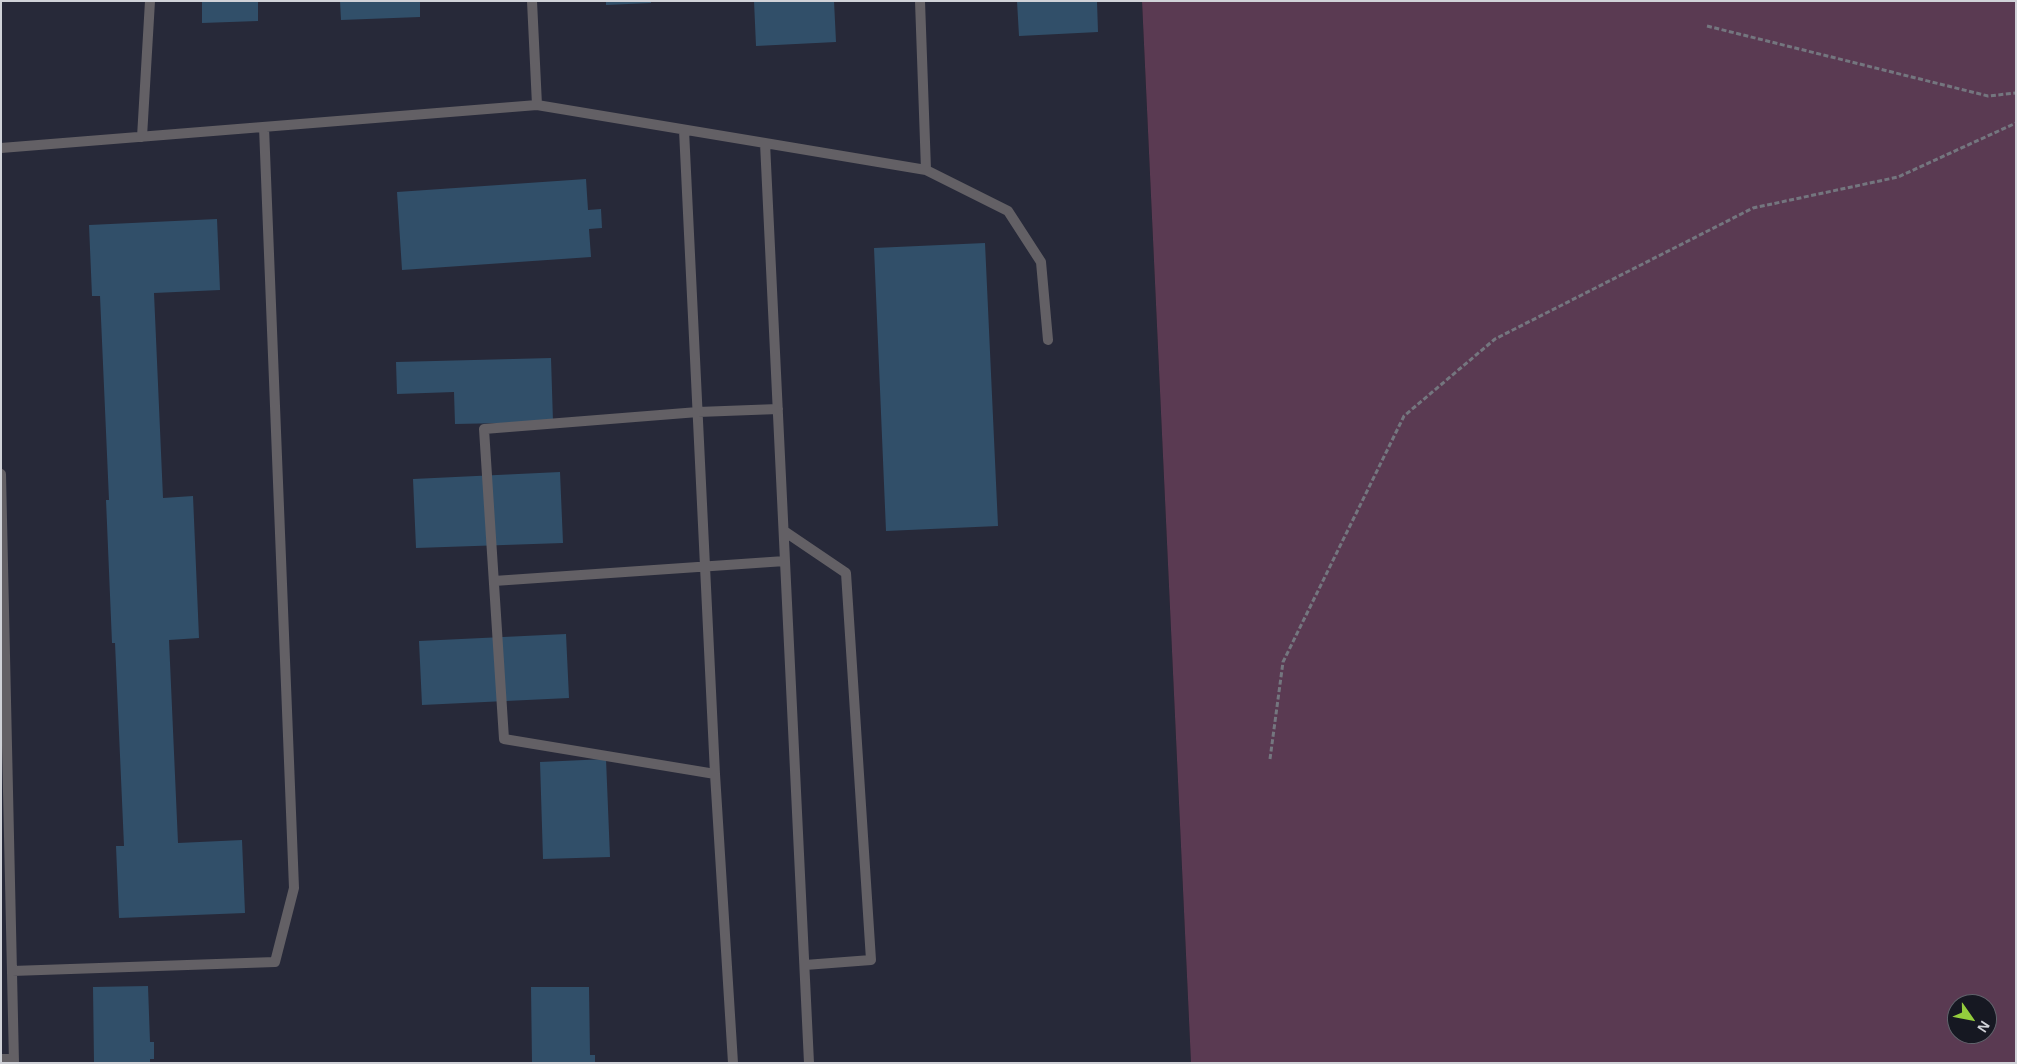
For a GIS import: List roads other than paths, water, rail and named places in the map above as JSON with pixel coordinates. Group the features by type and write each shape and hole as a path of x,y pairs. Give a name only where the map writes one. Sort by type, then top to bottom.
{"lane":[{"path":"142,137 150,1"},
{"path":"532,1 538,105"},
{"path":"920,1 926,170"},
{"path":"1,148 538,105 926,170 1008,211 1041,262 1048,340"},
{"path":"12,971 275,962 294,888 264,127"},
{"path":"684,130 715,774 733,1063"},
{"path":"765,144 810,1063"},
{"path":"715,774 504,739 484,429 698,412 778,409"},
{"path":"1,474 14,1061 1,1059"},
{"path":"784,531 846,574 871,960 805,965"},
{"path":"494,581 785,561"}]}
